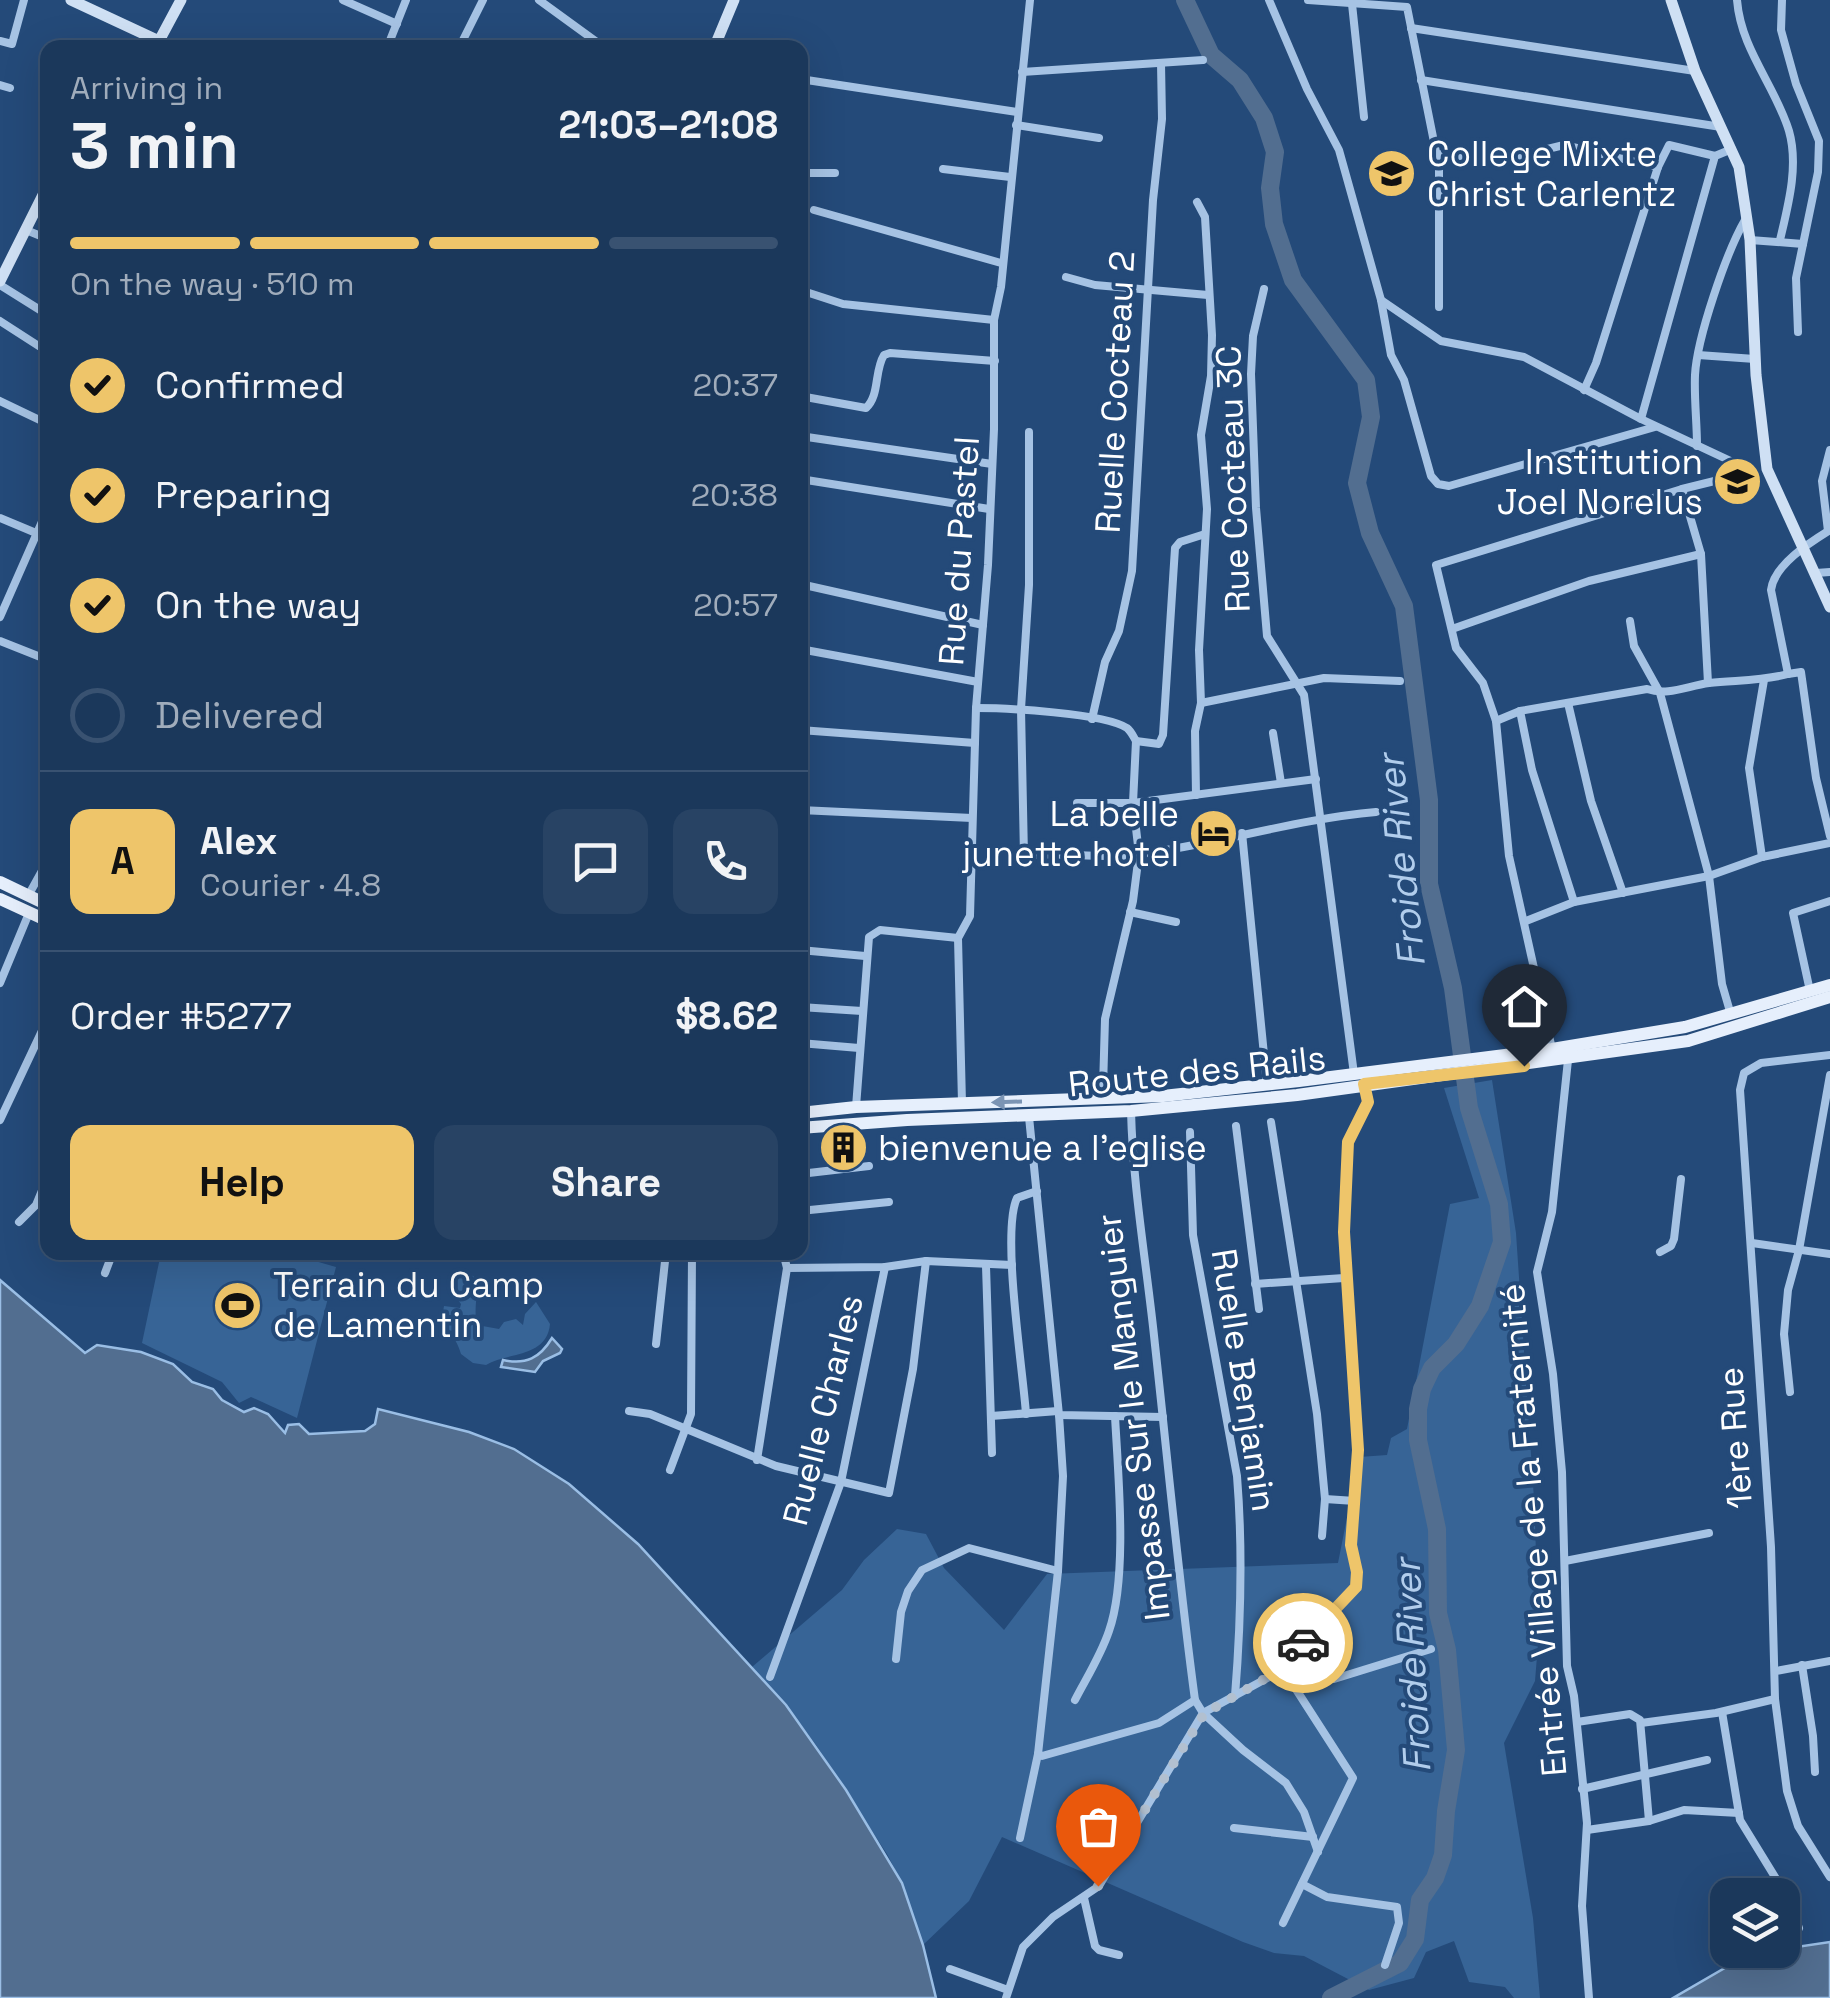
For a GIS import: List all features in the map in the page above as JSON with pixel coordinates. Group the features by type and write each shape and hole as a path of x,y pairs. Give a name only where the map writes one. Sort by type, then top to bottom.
{"main road":[{"path":"0,882 40,901"},
{"path":"0,899 40,918"},
{"name":"Route des Rails","path":"1524,1059 1552,1049 1685,1028 1830,984"},
{"name":"Route des Rails","path":"808,1112 1109,1098 1359,1079 1524,1059 1568,1060 1688,1041 1830,997"},
{"name":"Route des Rails","path":"808,1127 1131,1111 1297,1095 1359,1079"}],"street":[{"path":"0,41 12,44 24,0"},
{"path":"71,0 147,40"},
{"path":"157,40 181,0"},
{"path":"343,0 397,24"},
{"path":"390,40 406,0"},
{"path":"463,40 483,0"},
{"path":"538,0 594,40"},
{"path":"717,40 734,0"},
{"name":"Rue du Pastel","path":"962,1103 958,938 970,916 976,708 992,464 994,320 1030,0"},
{"path":"1269,0 1307,89 1339,150 1381,300 1391,354 1404,380 1431,476 1438,484 1449,486 1656,426"},
{"path":"1308,0 1406,5 1437,154 1439,307"},
{"path":"1671,0 1695,71 1739,168 1750,240 1760,470 1804,546 1830,608"},
{"path":"1737,0 1744,38 1789,132 1793,167 1780,240"},
{"path":"1782,0 1781,30 1796,84 1819,141 1818,172 1796,278 1798,332"},
{"path":"1352,4 1364,117"},
{"path":"1411,28 1695,71"},
{"path":"1022,72 1204,60"},
{"name":"Ruelle Cocteau 2","path":"1092,719 1105,662 1119,632 1132,571 1162,119 1161,64"},
{"path":"808,80 1017,112"},
{"path":"1420,80 1721,127"},
{"path":"1016,125 1100,138"},
{"path":"1584,390 1668,144 1715,156 1732,149"},
{"path":"1437,154 1501,160 1564,145 1658,167"},
{"path":"1641,419 1715,156"},
{"path":"943,170 1010,178"},
{"path":"808,173 835,174"},
{"path":"40,201 0,283 40,310"},
{"path":"1196,795 1206,534 1201,434 1211,376 1205,216 1197,202"},
{"path":"814,210 1001,262"},
{"path":"1697,446 1698,355 1732,244 1747,216"},
{"path":"26,230 40,236"},
{"path":"1750,240 1802,244"},
{"path":"1066,277 1095,285 1208,295"},
{"name":"Rue Cocteau 3C","path":"1204,1714 1282,1666 1356,1587 1357,1572 1351,1545 1358,1450 1344,1278 1348,1142 1368,1102 1359,1079 1304,695 1267,636 1256,508 1251,374 1253,336 1264,290"},
{"path":"808,293 843,304 994,320"},
{"path":"1381,300 1440,341 1524,358 1697,446 1760,470"},
{"path":"0,321 40,347"},
{"path":"808,397 866,408 872,403 878,365 884,355 994,361"},
{"path":"1698,355 1755,359"},
{"path":"0,401 40,420"},
{"path":"1029,432 1029,585 1021,709 1024,856 1052,852 1098,857 1139,854 1376,812"},
{"path":"808,437 992,464"},
{"path":"1788,674 1772,580 1804,546 1829,531 1822,481 1830,450"},
{"path":"1552,1049 1509,856 1496,721 1483,683 1456,648 1436,565 1682,489 1760,470"},
{"path":"808,480 989,509"},
{"path":"1682,489 1702,554 1708,683"},
{"path":"0,518 40,535"},
{"path":"0,617 40,527"},
{"path":"1136,741 1159,744 1163,736 1176,548 1180,542 1206,534"},
{"path":"1452,629 1589,582 1702,554"},
{"path":"1816,573 1830,572"},
{"path":"808,586 982,625"},
{"path":"1630,621 1634,646 1660,693 1709,876 1730,1015"},
{"path":"0,640 40,657"},
{"path":"808,650 978,682"},
{"path":"1496,721 1520,710 1647,688 1660,693 1800,672 1830,840 1762,856 1709,876 1574,902 1526,921"},
{"path":"1201,702 1324,678 1400,681"},
{"path":"1762,856 1750,768 1764,680"},
{"path":"1568,703 1591,801 1623,892"},
{"path":"976,708 1021,709 1092,719 1124,726 1136,741 1133,803 1139,854 1105,1019 1103,1088 1109,1098"},
{"path":"1520,710 1532,770 1574,902"},
{"path":"808,731 975,743"},
{"path":"1272,733 1281,782"},
{"path":"1077,804 1133,803 1316,778"},
{"path":"808,810 972,818"},
{"path":"1242,833 1267,1085"},
{"path":"28,896 40,874"},
{"path":"1810,990 1794,913 1830,901"},
{"path":"1130,912 1176,922"},
{"path":"0,983 29,913"},
{"path":"856,1107 869,937 880,930 958,938"},
{"path":"808,951 866,956"},
{"path":"808,1008 862,1012"},
{"path":"0,1120 40,1035"},
{"path":"808,1044 859,1048"},
{"name":"1ère Rue","path":"1830,1056 1761,1062 1744,1073 1740,1090 1752,1244 1775,1699 1792,1808 1798,1826 1830,1877"},
{"name":"Entrée Village de la Fraternité","path":"1568,1060 1552,1212 1538,1272 1557,1413 1567,1666 1577,1722 1587,1830 1582,1906 1588,1998"},
{"path":"1790,1392 1784,1334 1788,1290 1799,1250 1830,1075"},
{"name":"Impasse Sur le Manguier","path":"1131,1111 1138,1219 1195,1700 1204,1714 1286,1783 1304,1812 1318,1852"},
{"path":"1020,1838 1038,1754 1058,1571 1063,1476 1029,1117"},
{"path":"1271,1122 1317,1414 1325,1499 1322,1536"},
{"path":"1236,1126 1259,1309"},
{"name":"Ruelle Benjamin","path":"1190,1132 1192,1235 1238,1495 1242,1614 1235,1696"},
{"path":"808,1173 869,1166"},
{"path":"1660,1252 1672,1246 1674,1240 1681,1179"},
{"path":"1026,1414 1012,1264 1014,1204 1022,1195 1037,1191"},
{"path":"18,1222 40,1195"},
{"path":"808,1210 888,1202"},
{"path":"1752,1244 1830,1254"},
{"path":"106,1272 110,1260"},
{"path":"656,1344 665,1260"},
{"path":"670,1470 691,1414 692,1260"},
{"path":"757,1460 787,1268 785,1260"},
{"path":"787,1268 885,1267 926,1261 1012,1264"},
{"path":"629,1411 650,1414 757,1460 889,1492 912,1369 926,1261"},
{"path":"986,1266 992,1453"},
{"name":"Ruelle Charles","path":"770,1677 841,1482 885,1267"},
{"path":"1255,1284 1344,1278"},
{"path":"991,1416 1058,1413 1163,1417"},
{"path":"1075,1700 1110,1628 1116,1595 1119,1511 1115,1416"},
{"path":"1325,1499 1355,1502"},
{"path":"1565,1561 1710,1533"},
{"path":"896,1658 901,1612 908,1591 922,1570 968,1548 1058,1571"},
{"path":"1301,1646 1321,1674 1334,1678 1431,1649"},
{"path":"1776,1671 1830,1661"},
{"path":"1282,1666 1353,1778 1283,1923"},
{"path":"1802,1666 1815,1772"},
{"path":"1641,1723 1722,1712 1775,1699"},
{"path":"1038,1754 1132,1733 1158,1724 1195,1700"},
{"path":"1722,1712 1740,1820 1776,1878"},
{"path":"950,1969 1007,1994 1023,1947 1053,1917 1094,1892 1204,1714"},
{"path":"1577,1722 1630,1714 1641,1723 1649,1821"},
{"path":"1582,1790 1707,1760"},
{"path":"1587,1830 1649,1821 1684,1810 1739,1813"},
{"path":"1234,1828 1312,1837"},
{"path":"1302,1884 1327,1896 1398,1908 1400,1923 1386,1965"},
{"path":"1084,1898 1095,1946 1119,1955"}],"shaded area":[{"path":"1492,1080 1516,1233 1539,1632 1535,1681 1504,1743 1533,1918 1540,1998 1514,1998 1505,1987 1469,1982 1454,1941 1426,1952 1414,1978 1369,1990 1304,1956 1274,1953 1243,1942 1002,1837 969,1901 923,1945 902,1883 887,1854 816,1745 752,1667 842,1590 864,1560 897,1529 926,1534 944,1568 1004,1630 1047,1574 1338,1563 1359,1457 1387,1455 1391,1438 1407,1429 1450,1204 1479,1198 1444,1088"},
{"name":"Terrain du Camp de Lamentin","path":"160,1260 312,1260 336,1267 297,1418 251,1397 239,1403 222,1382 142,1343"},
{"path":"468,1273 476,1278 477,1325 499,1329 504,1322 516,1319 523,1325 525,1314 536,1302 550,1324 542,1343 486,1365 473,1363 461,1354 443,1313 444,1306 460,1308 450,1290"},
{"path":"0,1280 85,1353 97,1345 141,1352 173,1364 192,1382 213,1389 222,1400 244,1412 254,1408 268,1414 285,1433 288,1425 299,1424 309,1434 365,1431 375,1424 378,1409 469,1432 514,1449 569,1484 638,1544 786,1705 846,1790 902,1883 936,1998 0,1998"},
{"path":"552,1338 562,1349 560,1353 543,1361 535,1372 501,1367 503,1360 532,1358"},
{"path":"1830,1942 1830,1998 1673,1998 1725,1968 1800,1968 1800,1946"}],"waterway":[{"name":"Froide River","path":"1185,0 1211,55 1240,80 1264,118 1275,152 1270,188 1274,224 1293,280 1366,380 1371,417 1357,483 1370,533 1404,606 1429,800 1429,884 1453,988 1469,1108 1499,1204 1502,1242 1480,1306 1456,1344 1432,1368 1418,1409 1418,1440 1437,1529 1438,1613 1447,1650 1456,1750 1443,1855 1435,1878 1420,1900 1415,1939 1400,1963 1331,1998"}],"way so far":[{"path":"1098,1886 1204,1714 1273,1674 1303,1643"}],"place":[{"name":"College Mixte Christ Carlentz","path":"1392,174"},
{"name":"Institution Joel Norelus","path":"1738,482"},
{"name":"La belle junette hotel","path":"1214,834"},
{"name":"bienvenue a l'eglise","path":"843,1148"},
{"name":"Terrain du Camp de Lamentin","path":"238,1305"}],"route":[{"path":"1303,1643 1356,1587 1351,1545 1358,1450 1344,1232 1348,1142 1368,1102 1364,1084 1524,1066"}]}
